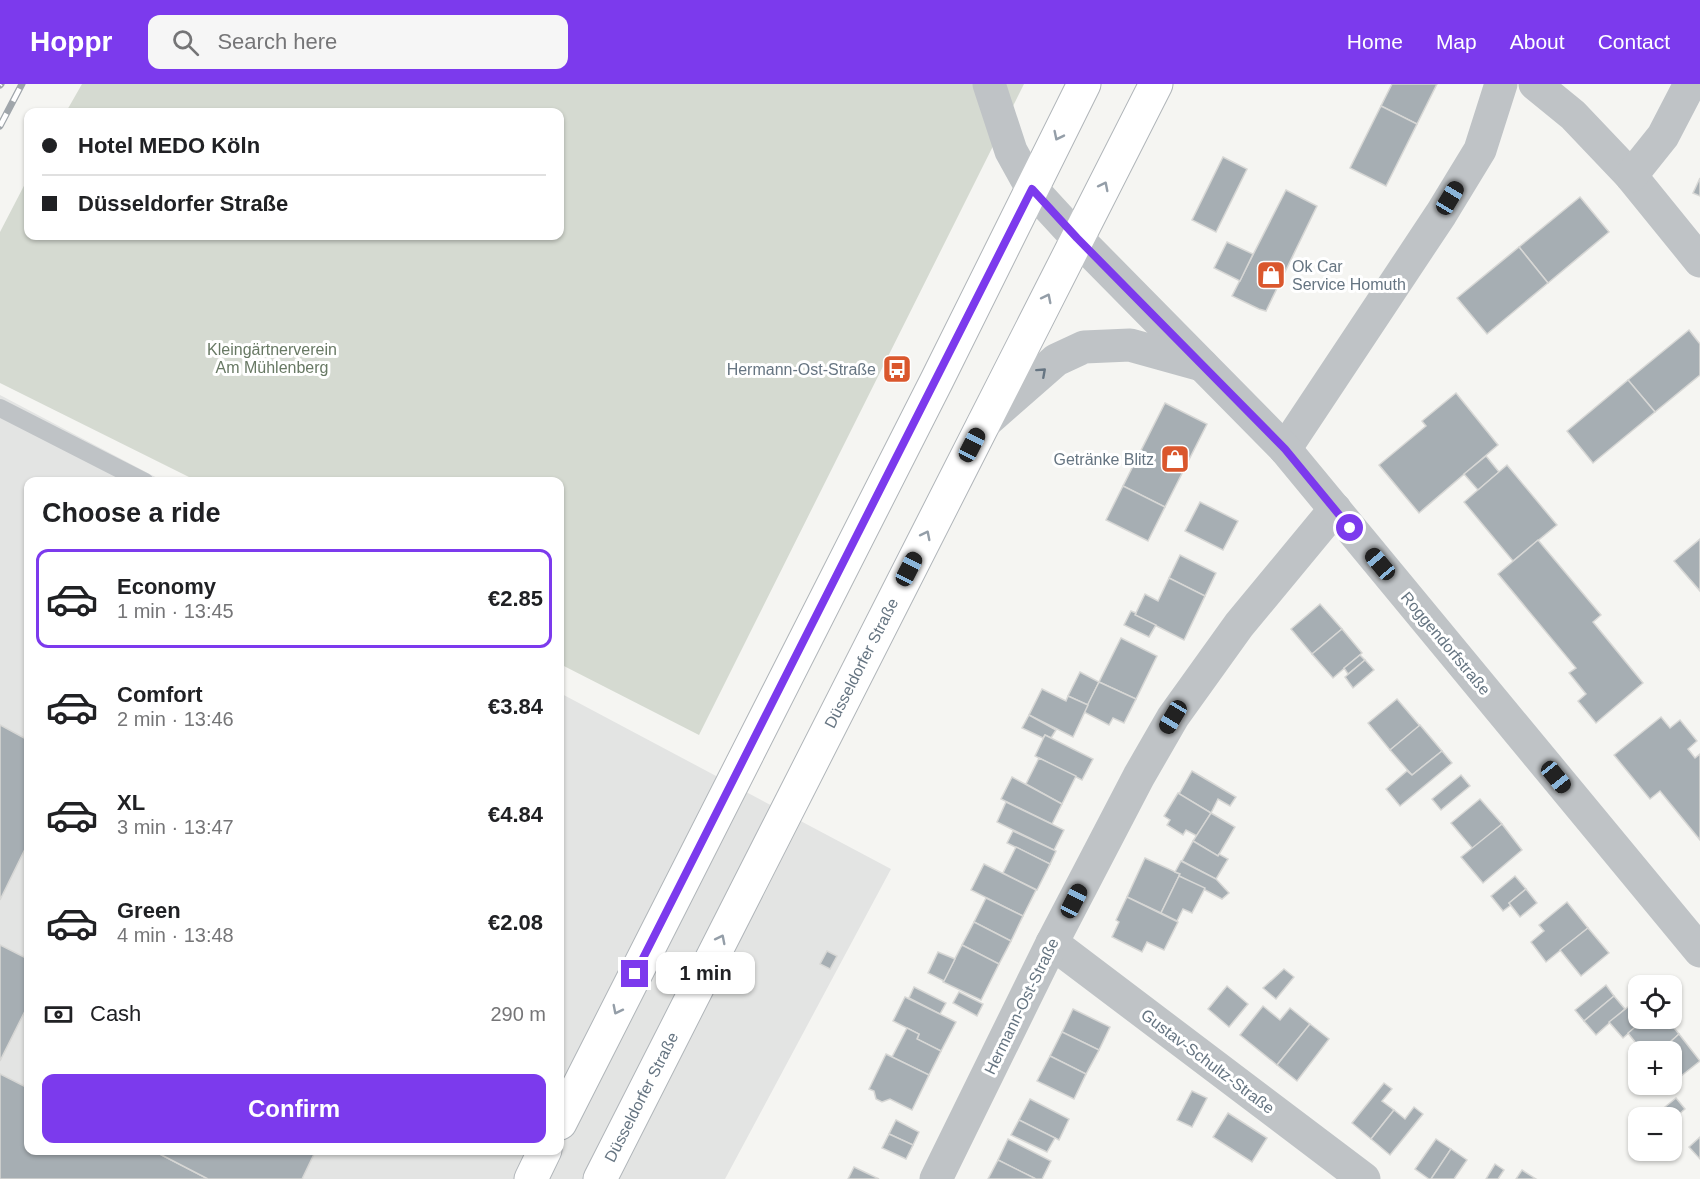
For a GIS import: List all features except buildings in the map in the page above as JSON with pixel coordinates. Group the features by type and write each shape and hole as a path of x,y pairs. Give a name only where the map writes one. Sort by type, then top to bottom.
{"main road":[{"path":"564,1115 1084,84"},
{"name":"Düsseldorfer Straße","path":"600,1179 1156,84"},
{"path":"531,1179 543,1155"}],"street":[{"name":"Roggendorfstraße","path":"989,84 1011,151 1032,189 1077,238 1285,449 1700,951"},
{"path":"1285,449 1441,214 1480,150 1501,84"},
{"path":"1535,84 1573,115 1631,176 1700,261"},
{"path":"1631,176 1664,136 1690,84"},
{"path":"982,425 1056,360 1084,347 1130,345 1204,365"},
{"name":"Hermann-Ost-Straße","path":"936,1179 1052,943 1139,776 1173,717 1239,625 1335,509"},
{"name":"Gustav-Schultz-Straße","path":"1052,943 1364,1179"}],"lane":[{"path":"0,408 135,477"}],"shaded area":[{"path":"0,395 155,477 24,477 24,1155 564,1155 564,695 891,869 725,1179 0,1179"}],"green space":[{"name":"Kleingärtnerverein Am Mühlenberg","path":"82,84 1024,84 699,735 564,666 564,477 189,477 0,383 0,232 24,186 24,240 564,240 564,108 68,108"}],"railway":[{"path":"0,126 22,84"}],"place":[{"name":"Ok Car Service Homuth","path":"1271,275"},
{"name":"Hermann-Ost-Straße","path":"897,369"},
{"name":"Getränke Blitz","path":"1175,459"}],"route":[{"path":"635,974 1032,189 1077,238 1285,449 1350,528"}]}
